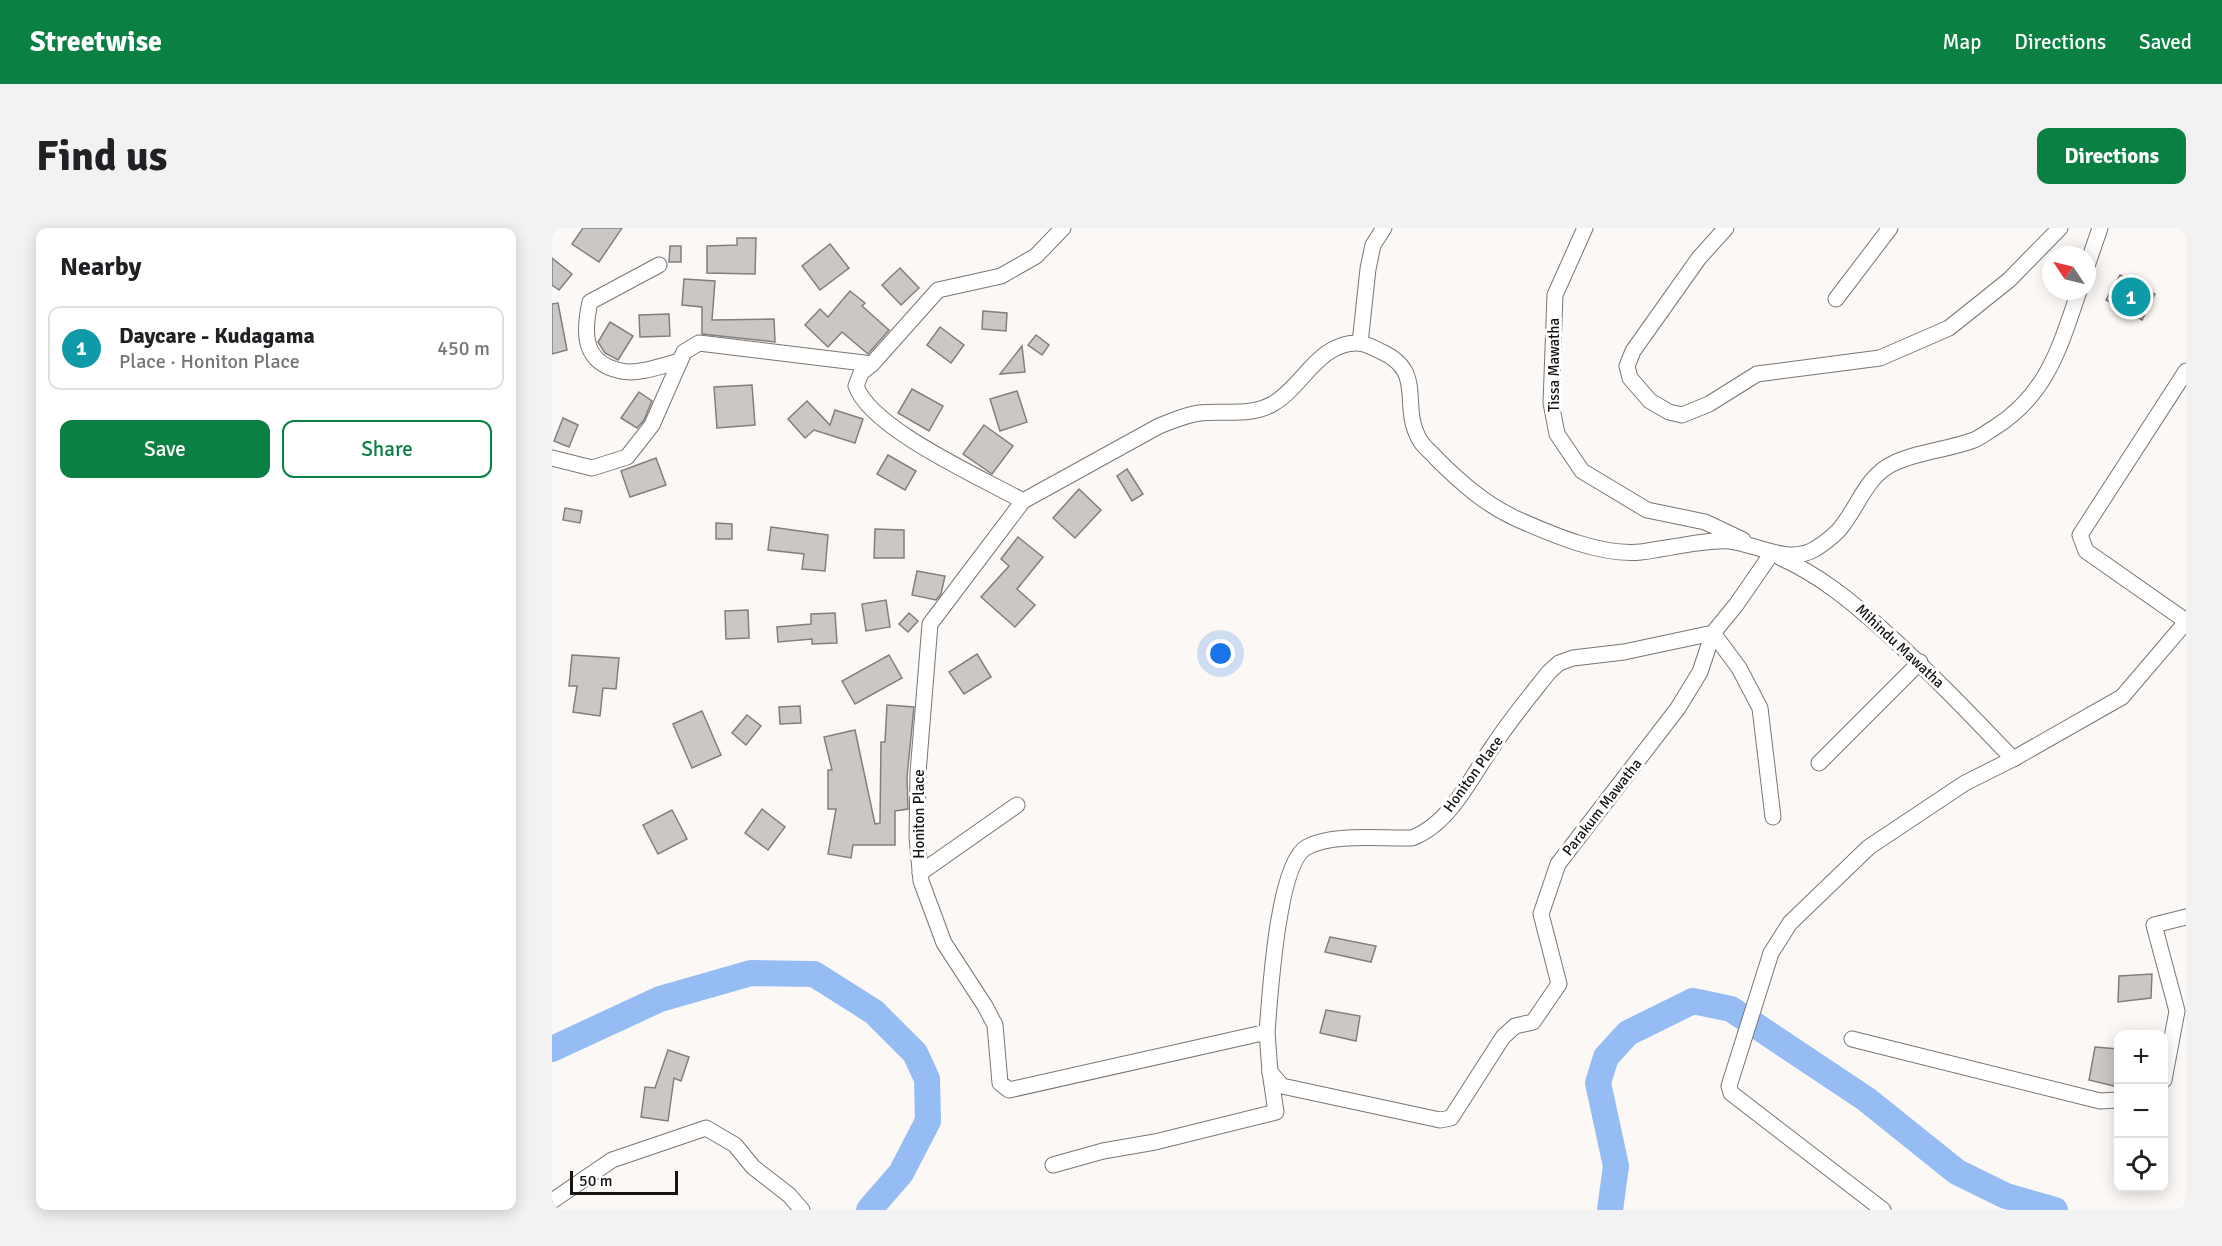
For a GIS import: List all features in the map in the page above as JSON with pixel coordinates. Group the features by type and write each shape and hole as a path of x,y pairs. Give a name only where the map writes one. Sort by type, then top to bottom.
{"street":[{"path":"1023,501 889,425 860,397 856,386 861,373 872,364 938,290 1001,276 1036,256 1063,228"},
{"path":"1384,228 1373,245 1368,269 1360,343 1388,355 1405,368 1408,377 1410,410 1421,442 1458,480 1490,505 1516,519 1597,549 1617,553 1731,541 1772,553 1803,554 1813,550 1838,531 1868,485 1882,470 1906,459 1975,440 2005,421 2020,408 2036,392 2051,367 2076,300"},
{"name":"Tissa Mawatha","path":"1585,228 1555,295 1551,403 1557,434 1582,471 1647,510 1705,522 1772,553"},
{"path":"1726,228 1699,258 1633,351 1627,366 1630,378 1650,401 1669,412 1682,415 1757,374 1880,358 1949,328 2009,280 2060,228"},
{"path":"1836,299 1890,228"},
{"path":"2094,246 2100,228"},
{"path":"659,265 590,302 585,324 587,347 599,362 622,372 650,369 680,361"},
{"path":"552,458 592,468 627,457 652,425 684,352 699,343 872,364"},
{"name":"Honiton Place","path":"1360,343 1339,346 1319,358 1291,390 1260,410 1197,413 1174,420 1159,426 1023,501 930,624 918,773 917,837 921,881 944,943 995,1025 1000,1083 1010,1090 1268,1032 1273,961 1280,917 1288,877 1297,857 1304,849 1335,839 1412,838 1423,834 1436,824 1454,804 1494,744 1549,672 1559,663 1573,658 1624,652 1713,633"},
{"path":"1883,1210 1731,1093 1729,1086 1771,953 1790,923 1869,848 1965,783 2013,759 2122,696 2186,621 2086,551 2080,535 2186,371"},
{"path":"1772,553 1736,606 1713,633 1739,668 1760,708 1773,817"},
{"name":"Mihindu Mawatha","path":"1772,553 1800,565 1850,600 1920,662 2013,759"},
{"name":"Parakum Mawatha","path":"1270,1072 1282,1086 1440,1120 1451,1118 1503,1037 1515,1026 1533,1022 1559,984 1541,914 1558,864 1678,708 1700,672 1713,633"},
{"path":"1819,763 1920,662"},
{"path":"920,873 1017,804"},
{"path":"2168,1058 2177,1011 2154,925 2186,916"},
{"path":"1053,1165 1276,1112 1270,1072 1268,1032"},
{"path":"1852,1039 2100,1101 2114,1100"},
{"path":"552,1201 612,1160 706,1128 735,1146 753,1167 789,1195 802,1210"}],"building":[{"path":"583,228 622,228 599,262 572,244"},
{"path":"737,238 756,238 755,274 707,273 707,246 737,245"},
{"path":"830,244 849,268 820,290 802,266"},
{"path":"670,246 681,246 681,262 669,262"},
{"path":"552,258 572,274 559,290 552,285"},
{"path":"900,268 919,288 901,305 882,285"},
{"path":"2120,275 2155,294 2142,320 2106,300"},
{"path":"684,279 715,281 712,320 774,319 775,342 702,334 702,307 682,305"},
{"path":"850,291 865,303 862,306 889,330 868,354 842,332 828,347 805,325 820,309 828,317"},
{"path":"558,303 567,350 552,354 552,304"},
{"path":"983,311 1007,313 1006,331 982,329"},
{"path":"669,314 670,336 640,337 639,315"},
{"path":"610,322 633,336 618,360 605,353 598,342"},
{"path":"940,327 964,345 951,363 927,345"},
{"path":"1036,335 1049,345 1042,355 1028,345"},
{"path":"1022,346 1025,372 1000,374"},
{"path":"752,385 755,425 717,428 714,387"},
{"path":"912,389 943,406 929,431 898,413"},
{"path":"1017,391 1027,422 1000,431 990,399"},
{"path":"639,392 652,401 644,420 637,428 621,418"},
{"path":"807,401 830,425 835,410 863,419 855,443 814,430 805,438 788,419"},
{"path":"563,418 578,425 569,447 554,441"},
{"path":"984,425 1013,446 992,474 963,454"},
{"path":"888,455 916,471 905,490 877,474"},
{"path":"656,458 666,485 630,497 621,471"},
{"path":"1127,469 1143,494 1132,501 1117,476"},
{"path":"1079,489 1101,510 1075,538 1053,518"},
{"path":"565,508 582,511 580,523 563,520"},
{"path":"716,523 732,524 732,539 716,539"},
{"path":"771,527 828,535 825,571 802,569 804,554 768,550"},
{"path":"875,529 904,530 904,558 874,558"},
{"path":"1018,537 1043,557 1017,589 1035,605 1015,627 981,597 1009,566 1001,559"},
{"path":"917,571 945,576 941,594 936,600 912,595"},
{"path":"886,600 890,627 866,631 862,604"},
{"path":"748,610 749,638 726,639 725,611"},
{"path":"835,613 837,643 812,644 812,639 778,642 777,627 811,624 811,614"},
{"path":"909,613 918,621 908,632 899,624"},
{"path":"977,654 991,677 964,694 949,672"},
{"path":"572,655 619,658 616,689 603,688 600,716 573,712 577,686 569,686"},
{"path":"889,655 902,678 855,704 842,681"},
{"path":"887,705 914,707 907,777 908,809 895,811 895,845 853,845 851,858 828,854 836,809 828,809 828,770 832,770 824,737 855,730 875,824 880,823 881,742 885,742"},
{"path":"800,706 801,723 780,724 779,707"},
{"path":"702,711 721,755 692,768 673,724"},
{"path":"747,715 761,726 746,745 732,733"},
{"path":"762,809 785,827 768,850 745,833"},
{"path":"672,810 687,839 658,854 643,825"},
{"path":"1330,937 1376,946 1371,962 1325,952"},
{"path":"2152,974 2151,998 2118,1002 2119,976"},
{"path":"1326,1010 1360,1016 1356,1041 1320,1033"},
{"path":"2095,1047 2114,1049 2114,1086 2089,1080"},
{"path":"668,1050 689,1057 681,1081 674,1078 668,1121 641,1117 645,1087 655,1088"}],"waterway":[{"path":"552,1049 660,999 751,973 814,974 874,1012 915,1053 927,1079 928,1121 901,1173 869,1210"},
{"path":"1610,1210 1616,1166 1598,1083 1606,1057 1628,1033 1693,1001 1731,1009 1866,1099 1957,1172 2006,1196 2055,1210"}],"place":[{"name":"Daycare - Kudagama","path":"2131,297"}]}
